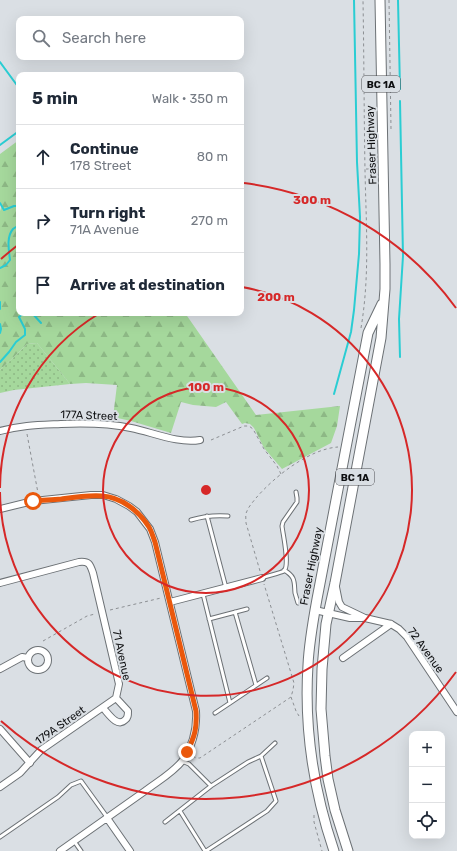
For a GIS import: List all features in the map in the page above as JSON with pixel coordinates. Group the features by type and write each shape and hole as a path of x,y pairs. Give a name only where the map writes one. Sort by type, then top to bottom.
{"main road":[{"name":"Fraser Highway","path":"348,851 335,810 328,779 321,709 322,669 326,624 381,338 385,289 385,199 383,169 380,0"},
{"name":"Fraser Highway","path":"334,851 324,819 312,754 307,702 308,665 315,610 368,333 382,303 385,289"}],"street":[{"name":"177A Street","path":"0,431 14,427 31,425 98,423 139,429 185,441 200,440"},
{"path":"0,509 33,501 104,496 116,499 137,512 150,529 155,542 196,711 194,737 182,761 173,770 60,851"},
{"name":"71 Avenue","path":"0,583 79,562 88,562 93,573 119,684 116,698"},
{"path":"170,602 226,588 261,576"},
{"name":"72 Avenue","path":"335,583 339,602 342,607 365,618 391,624 407,637 457,712"},
{"name":"72 Avenue","path":"315,610 350,618 365,618"},
{"path":"342,658 391,624"},
{"path":"0,669 22,657 28,658"},
{"path":"103,708 115,721 125,721 128,717 128,711 116,698"},
{"name":"179A Street","path":"0,787 20,773 41,750 116,698"},
{"path":"1,732 30,763"},
{"path":"107,818 130,851"}],"lane":[{"path":"284,570 287,561 282,526 283,522 297,502 296,492"},
{"path":"191,520 215,515 228,516"},
{"path":"208,516 226,588"},
{"path":"261,576 284,570"},
{"path":"284,570 294,582 298,603"},
{"path":"203,594 230,703"},
{"path":"209,619 247,609"},
{"path":"234,612 256,685"},
{"path":"216,713 267,678"},
{"path":"165,822 210,786 248,762 261,756 275,743"},
{"path":"180,811 205,851 267,811 276,801 261,756"},
{"path":"182,761 189,764 210,786"},
{"path":"0,837 58,797 71,785 82,781 107,818"},
{"path":"74,841 81,851"}],"path":[{"path":"363,0 365,169 383,169"},
{"path":"211,440 244,426 250,426 281,474"},
{"path":"27,434 38,492"},
{"path":"261,576 246,523 247,511 250,506 281,474 294,465 319,451 340,447"},
{"path":"110,610 161,598"},
{"path":"43,641 87,616 95,614"},
{"path":"291,697 301,720"}],"green space":[{"path":"16,142 16,316 187,316 256,415 340,406 337,426 331,443 282,469 264,448 254,428 250,424 242,424 226,402 216,407 193,405 181,402 171,433 113,417 117,385 86,383 70,384 37,343 27,344 0,370 0,211 2,205 0,202 0,154"},
{"path":"37,343 70,384 0,393 0,370 27,344"}],"waterway":[{"path":"334,394 351,332 359,254 360,217 357,162 354,0"},
{"path":"398,0 400,89"},
{"path":"0,62 16,84"},
{"path":"400,101 403,256 399,319 400,357"},
{"path":"0,145 16,133"},
{"path":"0,203 4,210 16,206"},
{"path":"0,268 6,265 10,260 8,244 9,236 16,227"},
{"path":"0,302 0,309"},
{"path":"0,362 16,342 25,335 25,329 19,317 20,316"},
{"path":"35,316 41,323"},
{"path":"0,324 0,333"}],"route":[{"path":"33,501 104,496 116,499 129,506 137,512 150,529 155,542 196,711 194,737 187,752"}]}
